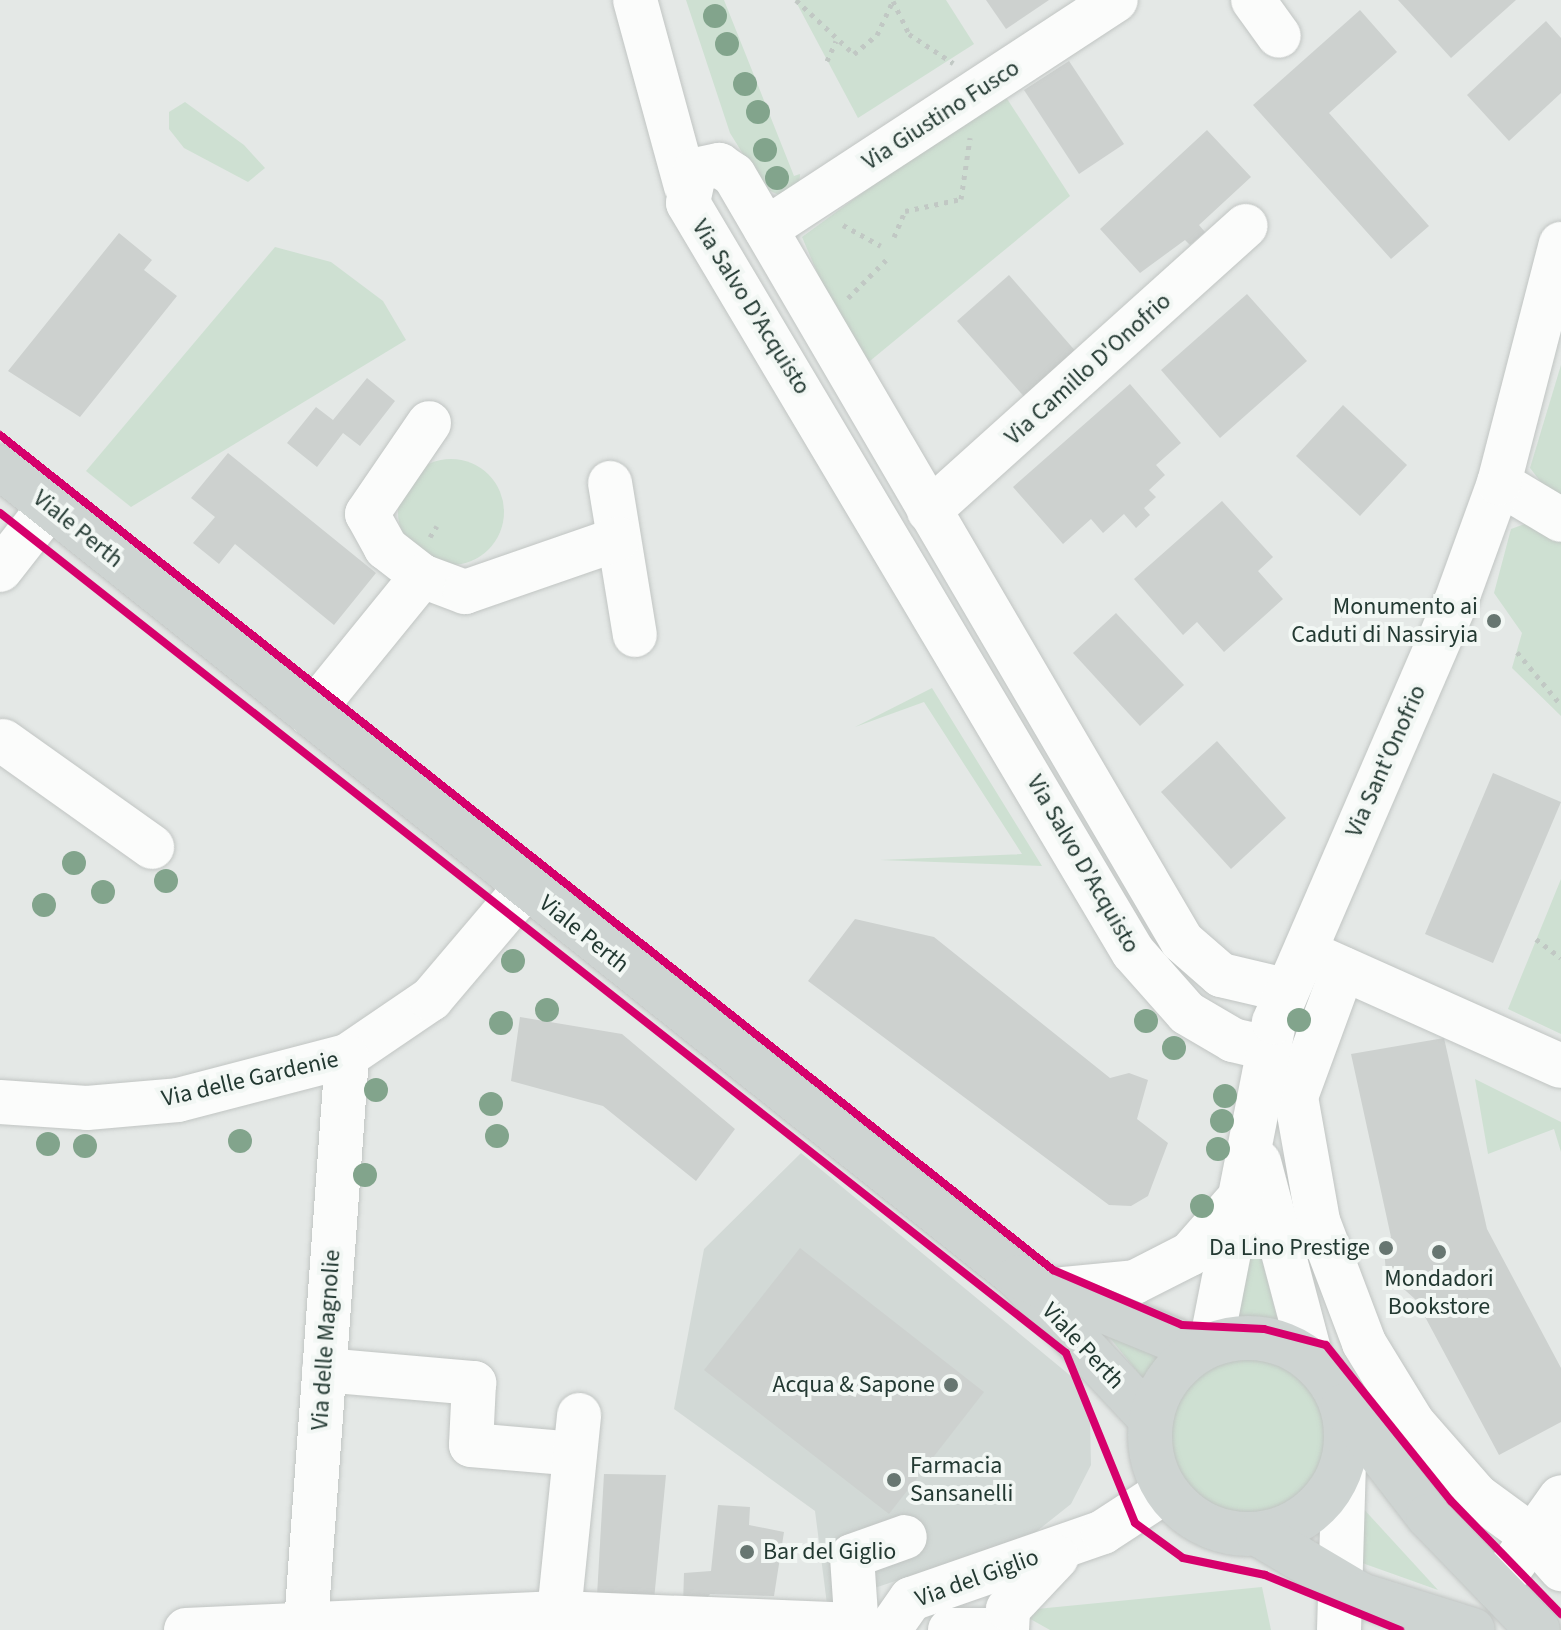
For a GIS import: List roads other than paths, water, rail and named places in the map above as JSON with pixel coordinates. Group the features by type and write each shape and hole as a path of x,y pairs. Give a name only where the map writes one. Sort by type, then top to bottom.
{"main road":[{"name":"Viale Perth","path":"0,467 1018,1277 1151,1419"},
{"name":"Viale Perth","path":"1018,1277 1064,1289 1205,1347"},
{"path":"1437,1626 1339,1584 1258,1534 1206,1525 1166,1491 1152,1456 1151,1419 1177,1368 1205,1347 1263,1338 1311,1358 1343,1406 1428,1516 1538,1630"},
{"path":"1258,1534 1312,1512 1344,1463 1343,1406"}],"street":[{"path":"635,0 646,46 703,175"},
{"path":"1253,0 1279,36"},
{"name":"Via Giustino Fusco","path":"766,229 966,99 1104,3"},
{"name":"Via Salvo D'Acquisto","path":"1267,1048 1208,1028 1154,980 688,203 703,175 734,175 1182,941 1221,975 1285,990"},
{"name":"Via Camillo D'Onofrio","path":"929,511 1245,226"},
{"name":"Via Sant'Onofrio","path":"1205,1347 1255,1140 1267,1048 1285,990 1455,604 1499,483 1561,244"},
{"path":"429,423 367,514 386,548 422,576 465,592 618,539"},
{"path":"610,483 635,635"},
{"path":"1499,483 1561,520"},
{"path":"0,570 50,506"},
{"path":"310,714 422,576"},
{"path":"969,670 1009,646"},
{"path":"1,737 152,847"},
{"name":"Via delle Gardenie","path":"0,1102 87,1108 178,1100 347,1056 431,999 526,887"},
{"path":"1302,951 1561,1066"},
{"path":"1343,969 1296,1097 1318,1221 1364,1343 1413,1423 1477,1496 1533,1537 1561,1569"},
{"name":"Via delle Magnolie","path":"306,1624 347,1056"},
{"name":"Via Sant'Onofrio","path":"1255,1140 1311,1358"},
{"name":"Via Sant'Onofrio","path":"1064,1289 1135,1282 1190,1254 1243,1194"},
{"path":"324,1370 474,1383 471,1445 577,1435 559,1613"},
{"path":"1339,1630 1344,1463"},
{"name":"Via del Giglio","path":"186,1630 559,1613 878,1621 1078,1541 1166,1491"},
{"path":"1497,1587 1561,1497"},
{"path":"858,1554 905,1537"},
{"name":"Via del Giglio","path":"1007,1630 1008,1609 1024,1585 1078,1541"},
{"path":"858,1554 878,1621"},
{"path":"858,1554 873,1579 891,1595 878,1621"},
{"name":"Via del Giglio","path":"950,1630 988,1630"}],"place":[{"name":"Monumento ai Caduti di Nassiryia","path":"1494,621"},
{"name":"Da Lino Prestige","path":"1386,1248"},
{"name":"Mondadori Bookstore","path":"1439,1252"},
{"name":"Acqua & Sapone","path":"951,1385"},
{"name":"Farmacia Sansanelli","path":"894,1480"},
{"name":"Bar del Giglio","path":"747,1552"}]}
